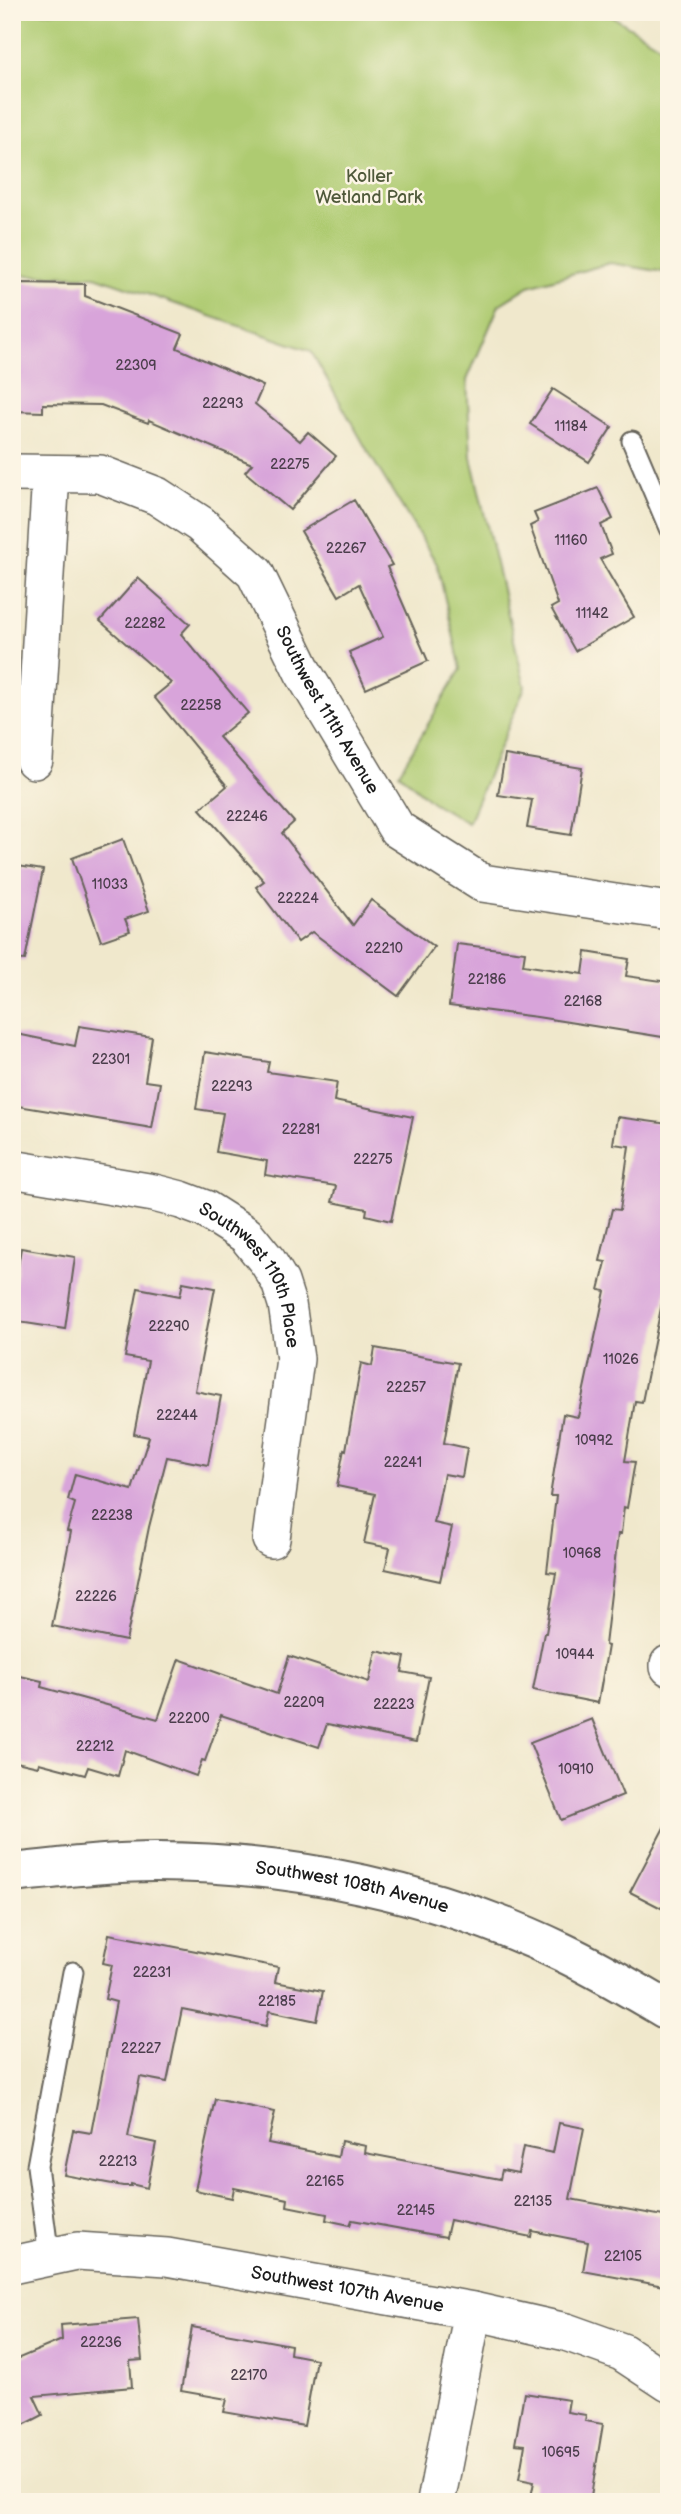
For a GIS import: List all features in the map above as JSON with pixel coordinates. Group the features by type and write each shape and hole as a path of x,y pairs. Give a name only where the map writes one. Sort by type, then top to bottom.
{"street":[{"name":"Southwest 111th Avenue","path":"12,473 100,474 157,496 200,524 255,573 303,673 397,829 482,883 669,911"},
{"path":"34,760 51,474"},
{"name":"Southwest 110th Place","path":"12,1169 181,1200 205,1209 246,1235 268,1262 280,1282 287,1304 295,1359 271,1539"},
{"name":"Southwest 108th Avenue","path":"12,1873 95,1865 189,1863 312,1874 395,1891 482,1919 560,1951 669,2011"},
{"name":"Southwest 107th Avenue","path":"12,2265 77,2251 167,2257 472,2311 566,2332 589,2340 622,2353 669,2383"},
{"path":"436,2502 472,2311"}],"lane":[{"path":"632,441 669,528"},
{"path":"49,2258 37,2166 73,1972"}],"green space":[{"name":"Koller Wetland Park","path":"12,12 605,12 669,51 669,273 610,263 529,286 499,305 467,380 471,457 525,687 468,823 432,802 399,773 461,669 437,564 370,455 311,351 95,276 12,275"}],"building":[{"path":"20,283 85,284 85,296 183,334 177,348 263,386 255,404 300,441 308,432 336,456 290,510 245,472 252,464 149,420 148,423 101,405 43,404 43,412 12,411 12,290 20,290"},
{"path":"553,389 612,427 589,462 530,424"},
{"path":"598,488 613,519 601,525 612,554 600,559 634,617 575,651 551,608 558,604 530,526 538,522 534,513"},
{"path":"354,500 392,565 387,567 428,661 366,689 349,652 383,637 359,584 339,596 301,531"},
{"path":"138,578 190,624 181,634 248,713 219,737 294,822 282,833 353,925 371,900 434,947 398,996 312,932 298,942 256,887 264,881 200,809 227,786 154,697 171,683 100,621"},
{"path":"505,755 582,768 571,835 527,828 532,800 498,795"},
{"path":"123,839 149,911 125,919 130,931 101,941 72,858"},
{"path":"18,866 43,870 25,960 12,959 12,894"},
{"path":"457,944 525,952 523,965 583,974 586,952 629,959 626,976 669,982 669,1038 449,1006"},
{"path":"79,1026 152,1037 145,1081 160,1083 152,1128 12,1105 12,1033 75,1046"},
{"path":"205,1052 269,1062 267,1072 337,1082 334,1101 413,1117 391,1221 366,1215 367,1209 332,1202 336,1186 265,1175 267,1161 216,1152 223,1113 196,1109"},
{"path":"617,1117 669,1124 669,1271 642,1402 635,1401 625,1461 635,1462 627,1508 624,1507 621,1534 618,1534 605,1645 608,1646 598,1703 533,1690 556,1573 547,1572 556,1496 550,1496 563,1414 578,1417 605,1291 599,1290 606,1262 600,1261 612,1209 620,1210 629,1146 613,1144"},
{"path":"21,1248 75,1257 65,1329 12,1321 12,1303"},
{"path":"183,1282 215,1288 195,1391 221,1396 208,1465 167,1457 149,1527 126,1641 52,1626 71,1532 67,1531 75,1503 68,1500 75,1474 132,1490 149,1437 134,1434 148,1361 125,1357 138,1288 180,1296"},
{"path":"375,1348 458,1363 444,1443 467,1448 462,1477 444,1474 434,1523 452,1527 440,1581 385,1569 390,1548 364,1543 375,1494 337,1486 361,1363 372,1366"},
{"path":"376,1651 405,1657 402,1672 429,1677 416,1742 327,1724 319,1747 221,1715 205,1761 202,1760 196,1776 125,1750 118,1776 88,1767 85,1775 39,1763 38,1767 12,1761 12,1674 42,1681 41,1687 158,1719 179,1659 277,1694 289,1656 369,1682"},
{"path":"592,1719 623,1795 561,1820 530,1743"},
{"path":"669,1818 669,1912 630,1892"},
{"path":"109,1934 278,1967 275,1982 323,1991 317,2021 269,2011 266,2026 182,2009 167,2082 140,2077 128,2137 156,2143 147,2188 64,2175 73,2130 91,2133 116,2002 105,1999 112,1965 103,1963"},
{"path":"215,2099 275,2112 268,2143 338,2157 341,2141 366,2146 365,2153 500,2179 502,2170 518,2173 523,2147 553,2153 559,2123 584,2128 570,2199 669,2217 669,2287 583,2271 588,2242 532,2231 531,2237 450,2220 446,2237 352,2220 350,2225 326,2220 327,2214 287,2206 288,2199 234,2188 232,2198 195,2190"},
{"path":"138,2319 142,2360 130,2361 132,2387 34,2396 43,2415 12,2431 12,2349 17,2359 62,2340 61,2325"},
{"path":"192,2327 291,2345 290,2354 316,2359 304,2426 224,2412 227,2399 181,2391"},
{"path":"524,2393 569,2400 567,2412 586,2415 585,2421 603,2424 590,2502 530,2502 534,2482 519,2479 525,2445 515,2444"}]}
